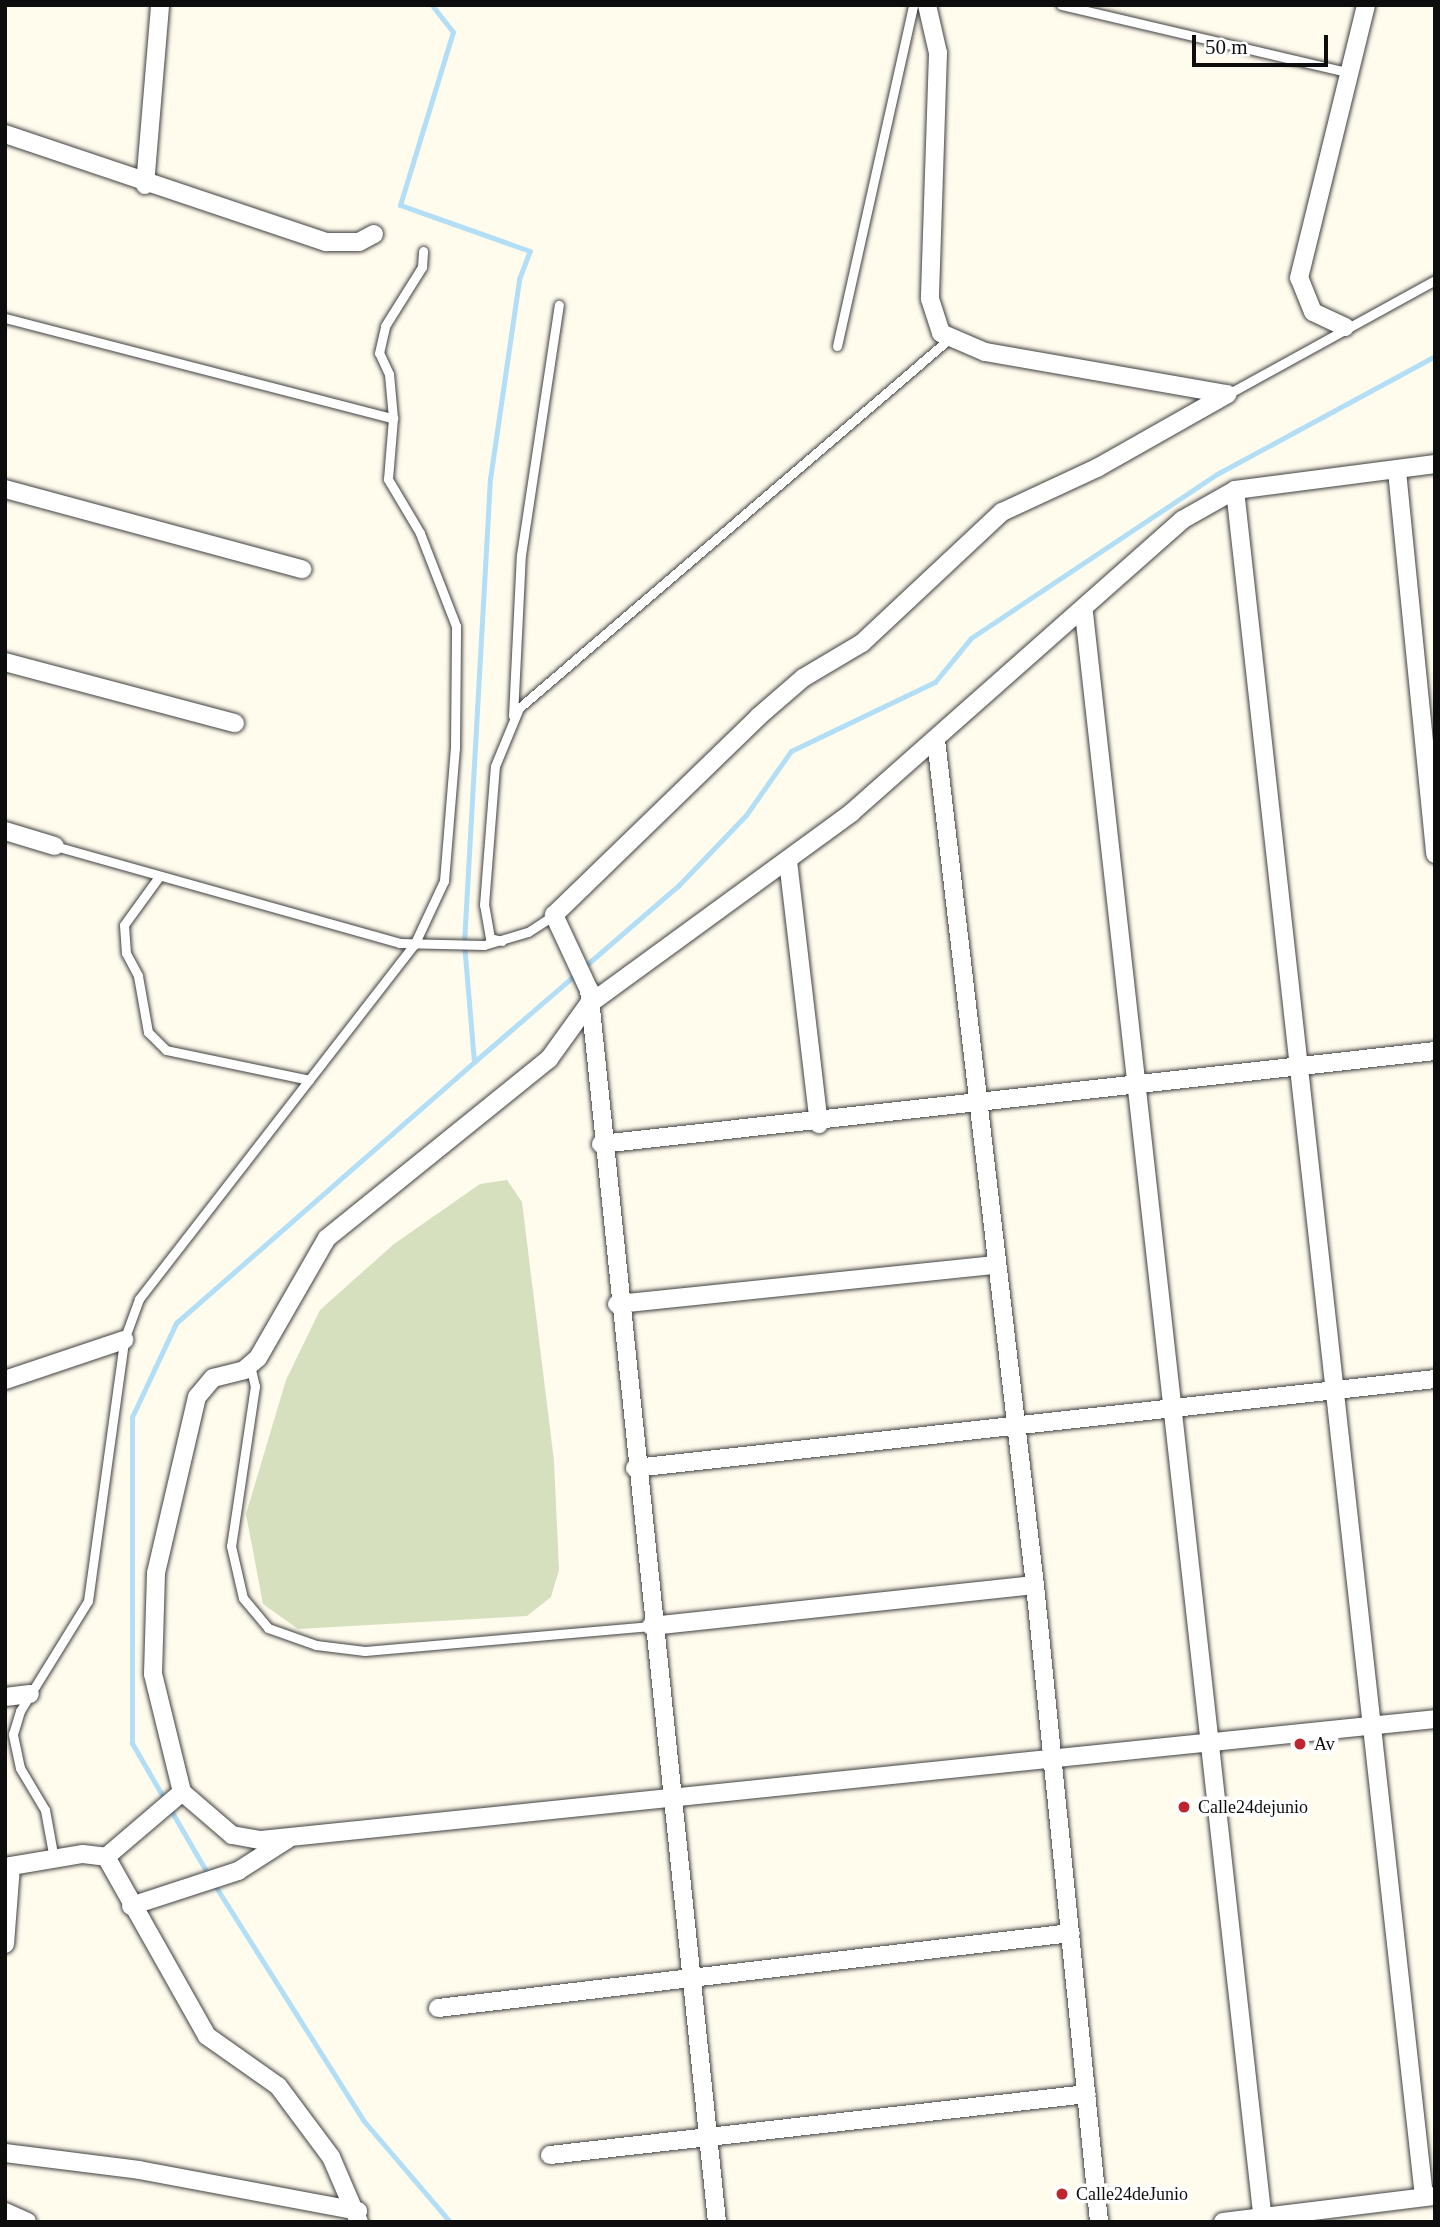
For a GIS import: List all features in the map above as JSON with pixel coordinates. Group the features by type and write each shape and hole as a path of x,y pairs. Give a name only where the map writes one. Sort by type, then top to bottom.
{"street":[{"path":"145,185 160,5"},
{"path":"927,5 938,53 930,299 932,319 949,339 985,352 1228,394"},
{"path":"1345,327 1313,312 1299,278 1366,5"},
{"path":"5,134 145,185 326,242 359,242 374,234"},
{"path":"717,2222 651,1626 588,1005 583,968 555,915 758,717 803,678 862,643 1002,512 1097,468 1228,394"},
{"path":"1435,464 1235,491 1182,520 1084,613 936,740 788,860 588,1005 549,1059 327,1238 250,1365 213,1378 197,1397 156,1573 153,1674 182,1792 232,1835 251,1840 530,1810 672,1802 1052,1763 1210,1741 1435,1719"},
{"path":"1397,471 1435,854"},
{"path":"5,489 302,569"},
{"path":"1223,2222 1263,2220 1430,2196 1332,1392 1235,491"},
{"path":"1084,613 1263,2220"},
{"path":"5,662 234,723"},
{"path":"936,740 1035,1585 1099,2222"},
{"path":"5,831 55,846"},
{"path":"788,860 819,1124"},
{"path":"601,1144 819,1124 1138,1083 1435,1051"},
{"path":"617,1304 996,1265"},
{"path":"8,1378 124,1340"},
{"path":"635,1468 1173,1406 1332,1392 1435,1379"},
{"path":"651,1626 1035,1585"},
{"path":"5,1697 30,1694"},
{"path":"5,1944 8,1866 54,1859 106,1857 182,1792"},
{"path":"131,1906 237,1871 291,1837"},
{"path":"106,1857 131,1906 207,2036 278,2086 331,2157 358,2217"},
{"path":"438,2008 691,1981 1071,1933"},
{"path":"550,2155 1087,2094"},
{"path":"5,2153 139,2170 358,2217"},
{"path":"5,2212 27,2222"}],"lane":[{"path":"837,346 914,5"},
{"path":"1061,5 1350,73"},
{"path":"54,1859 45,1810 20,1768 13,1734 30,1694 90,1590 124,1340 139,1299 414,945 444,881 455,748 456,626 420,533 388,479 393,418 389,374 379,352 385,326 422,267 423,251"},
{"path":"1228,394 1345,327 1435,280"},
{"path":"502,941 490,938 484,905 495,766 512,719 521,555 559,305"},
{"path":"5,318 393,418"},
{"path":"512,719 949,339"},
{"path":"55,846 158,878 414,945 502,941 555,915"},
{"path":"158,878 124,925 125,953 138,976 148,1032 166,1050 309,1080"},
{"path":"250,1365 255,1387 231,1546 243,1598 268,1628 316,1645 388,1651 651,1626"}],"green space":[{"path":"507,1180 522,1202 554,1461 559,1570 551,1597 527,1616 298,1629 263,1604 246,1514 286,1380 320,1310 394,1244 480,1184"}],"waterway":[{"path":"209,1876 132,1743 132,1417 176,1323 474,1062 464,943 490,479 519,279 530,251 400,205 453,32 432,5"},
{"path":"584,967 678,886 746,815 791,751 935,682 971,638 1217,474 1435,356"},
{"path":"474,1062 576,974"},
{"path":"214,1884 363,2120 450,2222"}],"place":[{"name":"Av","path":"1300,1744"},
{"name":"Calle24dejunio","path":"1184,1807"},
{"name":"Calle24deJunio","path":"1062,2194"}]}
